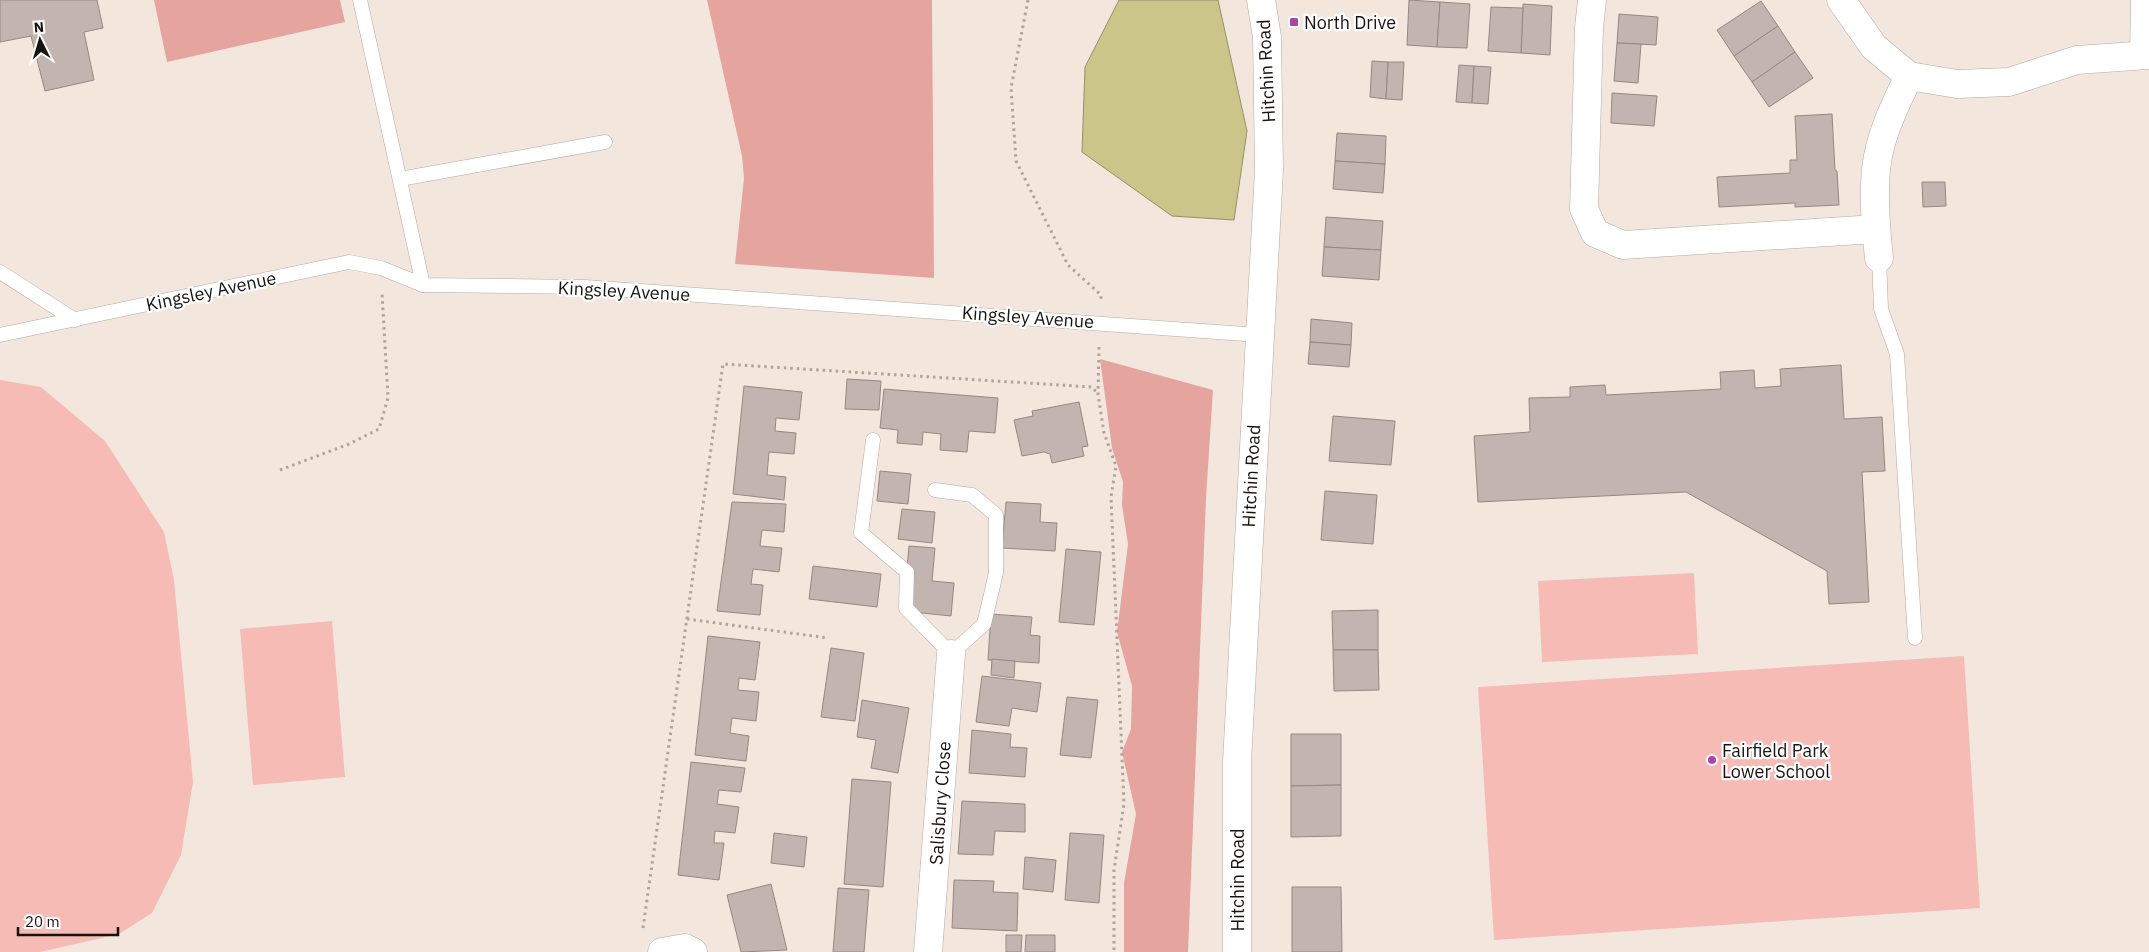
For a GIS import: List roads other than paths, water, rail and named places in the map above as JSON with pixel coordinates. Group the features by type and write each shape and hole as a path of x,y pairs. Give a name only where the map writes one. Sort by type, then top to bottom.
{"street":[{"name":"Hitchin Road","path":"1237,952 1237,762 1269,170 1267,37 1261,0"},
{"path":"1592,0 1589,28 1584,209 1594,234 1623,245 1876,229"},
{"path":"1841,0 1874,47 1909,76 1957,84 2009,82 2077,60 2146,54 2145,0"},
{"path":"1879,258 1876,229 1876,169 1890,117 1909,76"},
{"name":"Salisbury Close","path":"928,952 952,654"},
{"path":"662,952 684,948 693,952"}],"lane":[{"path":"360,0 423,285"},
{"path":"400,179 605,142"},
{"path":"1879,258 1881,309 1897,354 1915,638"},
{"name":"Kingsley Avenue","path":"0,335 349,262 381,268 423,285 585,287 1259,335"},
{"path":"0,272 75,320"},
{"path":"872,440 861,532 907,572 906,608 952,654 984,624 996,573 996,515 972,495 935,490"}],"place":[{"name":"North Drive","path":"1294,22"},
{"name":"Fairfield Park Lower School","path":"1712,760"}]}
